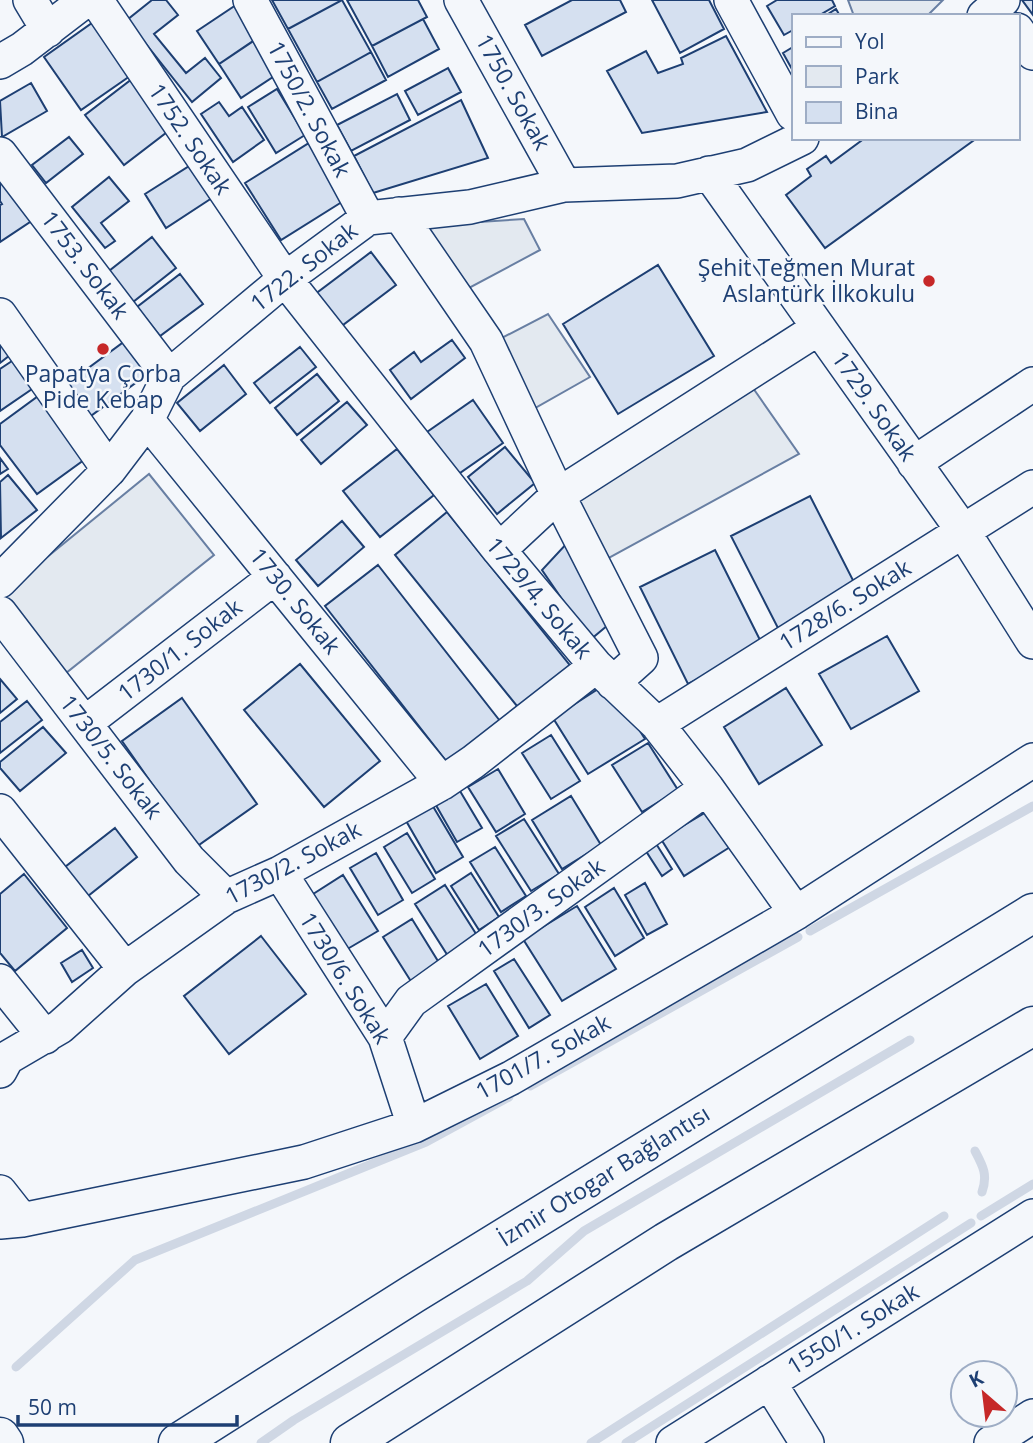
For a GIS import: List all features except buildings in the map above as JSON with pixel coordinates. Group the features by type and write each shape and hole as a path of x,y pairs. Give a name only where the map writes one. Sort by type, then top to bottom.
{"main road":[{"name":"İzmir Otogar Bağlantısı","path":"180,1442 413,1294 1033,913"},
{"path":"350,1443 666,1242 1033,1026"},
{"path":"0,1437 4,1443"}],"street":[{"path":"30,0 48,30"},
{"path":"0,62 48,30 86,0"},
{"name":"1752. Sokak","path":"96,0 285,279"},
{"name":"1750/2. Sokak","path":"250,0 383,216 486,341 558,495"},
{"name":"1750. Sokak","path":"461,0 564,185"},
{"path":"731,0 792,112"},
{"path":"1019,34 1033,52"},
{"path":"383,216 470,207 564,185 677,181 747,165 798,140"},
{"name":"1753. Sokak","path":"0,154 169,376"},
{"name":"1729. Sokak","path":"709,173 962,531 1033,642"},
{"name":"1722. Sokak","path":"0,581 109,470 147,420 169,376 285,279 383,216"},
{"name":"1729/4. Sokak","path":"285,279 499,550 604,674 657,724 707,788 796,913"},
{"path":"0,315 109,470"},
{"path":"499,550 558,495 819,328"},
{"path":"914,463 1033,384"},
{"name":"1730. Sokak","path":"147,420 442,783"},
{"name":"1728/6. Sokak","path":"657,724 1033,487"},
{"name":"1730/2. Sokak","path":"0,1071 7,1058 60,1027 125,969 226,897 280,873 442,783 604,674 641,658 558,495"},
{"name":"1730/1. Sokak","path":"85,723 275,577"},
{"name":"1730/5. Sokak","path":"0,613 189,860 226,897"},
{"name":"1701/7. Sokak","path":"11,1221 304,1162 414,1126 511,1077 796,913 1033,760"},
{"name":"1730/3. Sokak","path":"385,1037 411,1001 707,788"},
{"path":"0,810 125,969"},
{"name":"1730/6. Sokak","path":"280,873 385,1037 414,1126"},
{"path":"0,981 45,1037"},
{"path":"0,1192 11,1221"},
{"name":"1550/1. Sokak","path":"673,1443 1033,1216"},
{"path":"769,1382 807,1443"},
{"path":"991,1443 1033,1416"}],"green space":[{"path":"848,0 943,0 929,14 853,14"},
{"path":"524,219 540,250 469,288 417,226"},
{"path":"548,314 590,377 528,412 496,341"},
{"path":"753,388 799,454 607,559 575,500"},
{"path":"149,474 214,555 66,673 3,593"}],"waterway":[{"path":"810,931 1033,806"},
{"path":"530,1086 798,937"},
{"path":"261,1443 294,1420 527,1281 584,1231 910,1040"},
{"path":"16,1367 135,1260 426,1142 509,1097"},
{"path":"975,1151 984,1171 982,1192"},
{"path":"981,1216 1033,1184"},
{"path":"591,1443 944,1216"},
{"path":"626,1443 971,1223"}],"place":[{"name":"Şehit Teğmen Murat Aslantürk İlkokulu","path":"929,281"},
{"name":"Papatya Çorba Pide Kebap","path":"103,349"}]}
